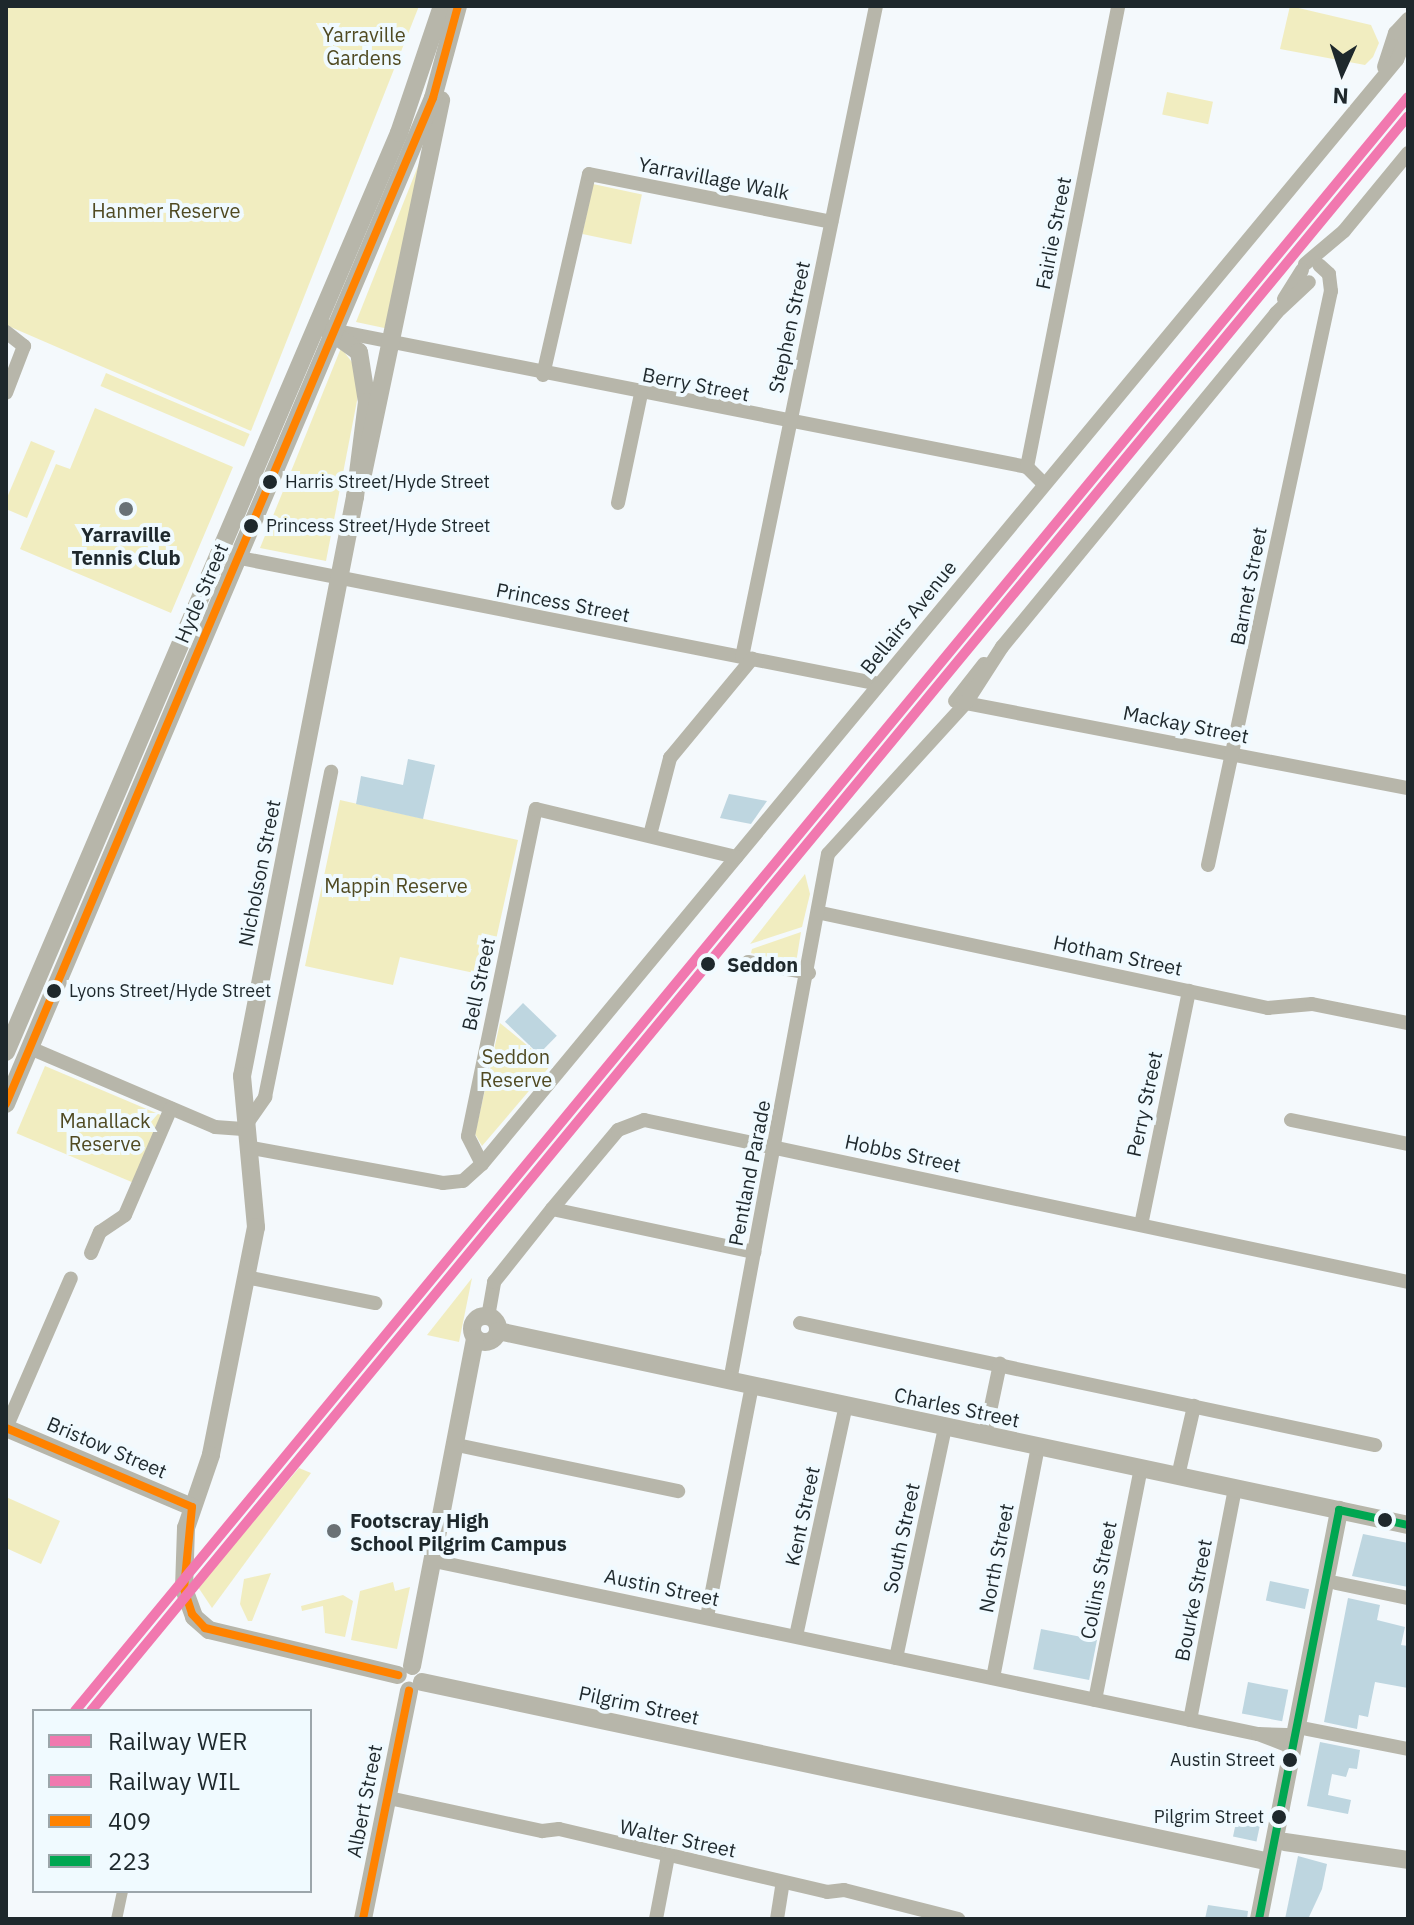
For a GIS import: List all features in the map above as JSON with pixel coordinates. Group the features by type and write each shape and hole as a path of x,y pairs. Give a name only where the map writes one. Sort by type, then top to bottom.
{"street":[{"name":"Hyde Street","path":"6,1052 220,556 415,92 442,6"},
{"name":"Hyde Street","path":"6,1104 337,331 448,58 458,6"},
{"name":"Stephen Street","path":"650,835 670,758 747,658 790,423 876,6"},
{"name":"Fairlie Street","path":"1027,467 1118,6"},
{"name":"Bellairs Avenue","path":"245,1138 443,1183 463,1181 482,1164 1380,75 1398,58 1406,26"},
{"name":"Nicholson Street","path":"356,490 374,444 388,343 448,58"},
{"name":"Pentland Parade","path":"730,1381 821,913 828,854 961,702 1002,647 1276,313 1313,273 1408,153"},
{"name":"Yarravillage Walk","path":"543,375 589,174 831,222"},
{"name":"Barnet Street","path":"1208,865 1321,313 1313,273"},
{"path":"318,323 337,331"},
{"name":"Nicholson Street","path":"185,1594 184,1537 211,1455 257,1206 245,1138 242,1076 356,490 364,425 366,368 337,331"},
{"name":"Berry Street","path":"337,331 543,375 1027,467"},
{"path":"6,332 24,347 6,393"},
{"path":"364,425 388,343"},
{"path":"618,503 641,394"},
{"path":"1027,467 1043,483"},
{"path":"220,556 240,558"},
{"name":"Princess Street","path":"240,558 879,684"},
{"name":"Mackay Street","path":"961,702 1408,788"},
{"path":"30,1048 245,1138 265,1097 331,772"},
{"name":"Bell Street","path":"482,1164 468,1136 536,809 650,835"},
{"path":"650,835 736,857"},
{"name":"Hotham Street","path":"821,913 1268,1008 1312,1004 1408,1023"},
{"path":"748,962 809,973"},
{"name":"Perry Street","path":"1141,1225 1189,991"},
{"path":"91,1253 100,1232 125,1215 171,1108"},
{"path":"1291,1120 1408,1144"},
{"name":"Hobbs Street","path":"486,1332 494,1282 552,1209 630,1122 651,1121 775,1146 1408,1282"},
{"path":"552,1209 754,1252"},
{"path":"246,1277 375,1303"},
{"path":"6,1428 71,1278"},
{"path":"800,1323 1375,1445"},
{"name":"Albert Street","path":"363,1919 472,1371 486,1332"},
{"name":"Charles Street","path":"486,1332 752,1385 1408,1525"},
{"path":"985,1435 1000,1364"},
{"path":"707,1617 752,1385"},
{"name":"Kent Street","path":"796,1636 846,1405"},
{"path":"1178,1476 1194,1406"},
{"name":"South Street","path":"896,1658 945,1427"},
{"name":"Bristow Street","path":"6,1428 192,1507"},
{"path":"457,1445 678,1491"},
{"name":"North Street","path":"993,1678 1038,1446"},
{"name":"Collins Street","path":"1095,1700 1141,1468"},
{"name":"Bourke Street","path":"1190,1720 1235,1488"},
{"path":"1259,1919 1345,1512"},
{"name":"Austin Street","path":"434,1561 1258,1734 1408,1749"},
{"path":"1331,1582 1408,1598"},
{"name":"Pilgrim Street","path":"185,1594 194,1617 209,1630 410,1679 1270,1862"},
{"path":"1269,1919 1285,1842 1299,1736"},
{"name":"Walter Street","path":"389,1798 783,1882 844,1890 898,1913 958,1919"},
{"path":"1285,1842 1408,1860"},
{"path":"656,1919 668,1856"},
{"path":"777,1919 783,1882"},
{"path":"116,1919 122,1893"}],"green space":[{"name":"Hanmer Reserve","path":"6,6 419,6 251,431 6,325"},
{"path":"1290,6 1371,25 1379,43 1373,57 1365,65 1280,49"},
{"path":"1167,92 1213,102 1208,124 1162,114"},
{"path":"424,151 389,329 356,322"},
{"path":"593,184 642,194 631,244 582,234"},
{"path":"341,348 362,375 326,561 260,548"},
{"path":"106,373 250,434 244,447 101,386"},
{"name":"Yarraville Tennis Club","path":"95,408 233,467 171,613 20,549 56,464 70,469"},
{"path":"31,441 55,451 27,518 6,509 6,500"},
{"name":"Mappin Reserve","path":"340,800 518,840 488,976 400,957 393,985 305,966"},
{"path":"805,874 810,894 802,927 750,944"},
{"path":"801,932 796,963 751,953 752,949"},
{"name":"Seddon Reserve","path":"500,1023 551,1065 482,1146 475,1134"},
{"name":"Manallack Reserve","path":"45,1066 162,1116 133,1183 16,1133"},
{"path":"472,1278 459,1342 427,1335"},
{"path":"299,1468 311,1473 212,1608 198,1587"},
{"path":"6,1497 60,1521 41,1564 6,1548"},
{"path":"271,1573 252,1621 248,1621 240,1604 244,1579"},
{"path":"393,1582 395,1591 410,1587 397,1649 351,1640 360,1591"},
{"path":"343,1595 353,1601 345,1637 325,1633 323,1606 302,1611 301,1606"}],"building":[{"path":"408,759 435,765 423,819 356,804 361,776 403,785"},
{"path":"729,794 767,801 751,824 720,818"},
{"path":"523,1003 557,1036 539,1054 505,1022"},
{"path":"1363,1534 1408,1543 1408,1587 1352,1576"},
{"path":"1270,1581 1309,1589 1305,1609 1266,1601"},
{"path":"1348,1598 1380,1605 1377,1620 1405,1627 1401,1645 1408,1646 1408,1688 1375,1682 1368,1717 1359,1715 1357,1729 1324,1722"},
{"path":"1041,1629 1097,1640 1089,1680 1033,1669"},
{"path":"1248,1682 1288,1690 1282,1721 1242,1713"},
{"path":"1320,1742 1360,1750 1357,1769 1349,1768 1346,1777 1332,1774 1328,1795 1351,1800 1348,1814 1307,1806"},
{"path":"1238,1813 1261,1818 1256,1841 1233,1836"},
{"path":"1298,1856 1327,1864 1322,1889 1309,1917 1285,1919"},
{"path":"1208,1905 1248,1911 1247,1919 1205,1919"}],"rail line":[{"name":"WER","path":"77,1709 1408,97"},
{"name":"WIL","path":"93,1709 1408,116"}],"transit line":[{"name":"409","path":"6,1104 433,98 458,6"},
{"name":"409","path":"6,1428 192,1507 184,1589 192,1614 205,1628 398,1675"},
{"name":"223","path":"1259,1919 1339,1510 1408,1525"},
{"name":"409","path":"363,1919 409,1691"}],"place":[{"name":"Harris Street/Hyde Street","path":"270,482"},
{"name":"Yarraville Tennis Club","path":"126,509"},
{"name":"Princess Street/Hyde Street","path":"251,526"},
{"name":"Seddon","path":"708,964"},
{"name":"Lyons Street/Hyde Street","path":"54,991"},
{"name":"Footscray High School Pilgrim Campus","path":"334,1531"},
{"name":"Austin Street","path":"1290,1760"},
{"name":"Pilgrim Street","path":"1279,1817"}],"park label":[{"name":"Yarraville Gardens","path":"364,46"}]}
